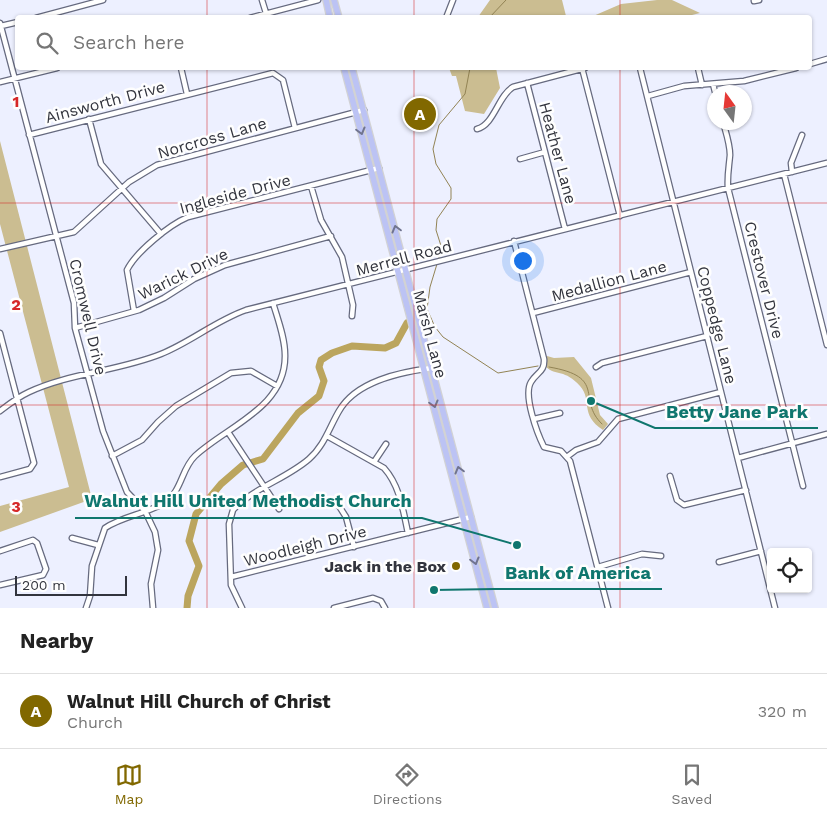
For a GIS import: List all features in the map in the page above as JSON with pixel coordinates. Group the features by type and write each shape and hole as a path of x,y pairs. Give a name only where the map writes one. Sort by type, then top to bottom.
{"main road":[{"path":"326,0 329,15"},
{"path":"334,0 338,15"},
{"name":"Marsh Lane","path":"346,70 487,608"},
{"name":"Marsh Lane","path":"353,70 495,608"},
{"path":"445,447 452,445"},
{"path":"480,584 488,582"}],"street":[{"path":"47,15 103,0"},
{"path":"262,0 266,14"},
{"path":"262,15 318,0"},
{"path":"447,15 453,0"},
{"path":"0,25 15,22"},
{"name":"Cromwell Drive","path":"0,25 74,302 75,328 112,456 127,492 145,511 151,521 157,540 158,550 150,594 153,608"},
{"path":"812,63 827,59"},
{"path":"0,82 49,70"},
{"path":"181,70 187,94"},
{"path":"476,129 481,128 492,115 507,91 527,83 576,70"},
{"path":"584,70 620,216"},
{"name":"Coppedge Lane","path":"641,70 776,608"},
{"path":"698,70 702,85"},
{"path":"648,96 684,86 744,81 788,70"},
{"name":"Ainsworth Drive","path":"29,135 270,73 276,74 283,80 295,128"},
{"name":"Heather Lane","path":"527,83 565,229"},
{"name":"Norcross Lane","path":"0,250 56,237 81,227 142,173 170,160 364,110"},
{"path":"88,119 101,164 162,234"},
{"name":"Crestover Drive","path":"725,130 729,144 728,188 803,486"},
{"path":"792,172 791,163 802,135"},
{"path":"520,159 545,152"},
{"name":"Merrell Road","path":"0,411 18,398 42,387 159,355 184,344 226,318 273,303 827,163"},
{"name":"Ingleside Drive","path":"134,311 127,270 170,226 188,218 379,168"},
{"path":"784,174 827,345"},
{"path":"311,186 321,220 342,257 353,305 352,316"},
{"name":"Warick Drive","path":"75,328 134,311 164,298 194,279 225,265 331,236"},
{"path":"514,242 533,313 544,366 541,373 532,380 527,394 544,447"},
{"name":"Medallion Lane","path":"533,313 691,272"},
{"path":"86,608 89,603 92,566 105,528 163,503 172,496 192,458 255,413 277,386 281,377 285,354 273,303"},
{"path":"0,333 34,463 30,469 0,477"},
{"path":"596,367 602,363 707,336"},
{"path":"0,360 7,358"},
{"path":"242,608 234,594 231,577 229,524 231,515 238,505 307,460 318,450 339,411 351,394 361,388 379,382 432,368"},
{"path":"112,456 142,440 176,406 231,373 250,371 277,386"},
{"path":"568,456 576,450 598,442 618,420 721,392"},
{"path":"534,420 560,413"},
{"path":"228,432 279,509"},
{"path":"738,458 827,434"},
{"path":"327,436 384,468 397,488 408,533"},
{"path":"374,462 386,444"},
{"path":"544,447 561,451 568,456 572,466 608,608"},
{"path":"539,452 544,447"},
{"path":"670,476 677,500 684,505 746,490"},
{"path":"339,506 346,517 354,547"},
{"name":"Woodleigh Drive","path":"231,577 471,517"},
{"path":"72,538 98,545"},
{"path":"0,551 33,540 37,543 46,569 43,574 0,585"},
{"path":"719,562 761,551"},
{"path":"598,567 642,554 661,556"},
{"path":"334,608 372,598 382,601 385,608"}],"shaded area":[{"path":"490,0 562,0 566,15 479,15"},
{"path":"657,0 672,0 700,13 692,15 596,15 621,4"},
{"path":"450,70 496,70 500,88 484,114 465,111 456,76 452,76"},
{"path":"0,141 92,499 0,532 0,506 69,487 0,224"},
{"path":"547,356 554,358 574,357 591,378 600,415 608,424 603,430 591,418 586,397 580,386 570,377 546,367"}],"waterway":[{"path":"492,15 506,0"},
{"path":"438,260 442,249 436,230 437,219 451,199 451,188 436,164 433,149 439,125 465,94 470,70"},
{"path":"423,312 427,309 430,287 437,264"},
{"path":"427,309 435,327 443,337 498,373 538,366"},
{"path":"187,608 188,596 199,566 189,541 196,514 221,484 243,465 263,459 298,413 319,396 324,381 319,367 321,360 332,353 352,346 385,348 396,343 407,323"},
{"path":"549,367 567,371 579,377 585,383 591,406 602,424"}],"place":[{"name":"Walnut Hill Church of Christ","path":"420,114"},
{"name":"Betty Jane Park","path":"591,401"},
{"name":"Walnut Hill United Methodist Church","path":"517,545"},
{"name":"Jack in the Box","path":"456,566"},
{"name":"Bank of America","path":"434,590"}]}
